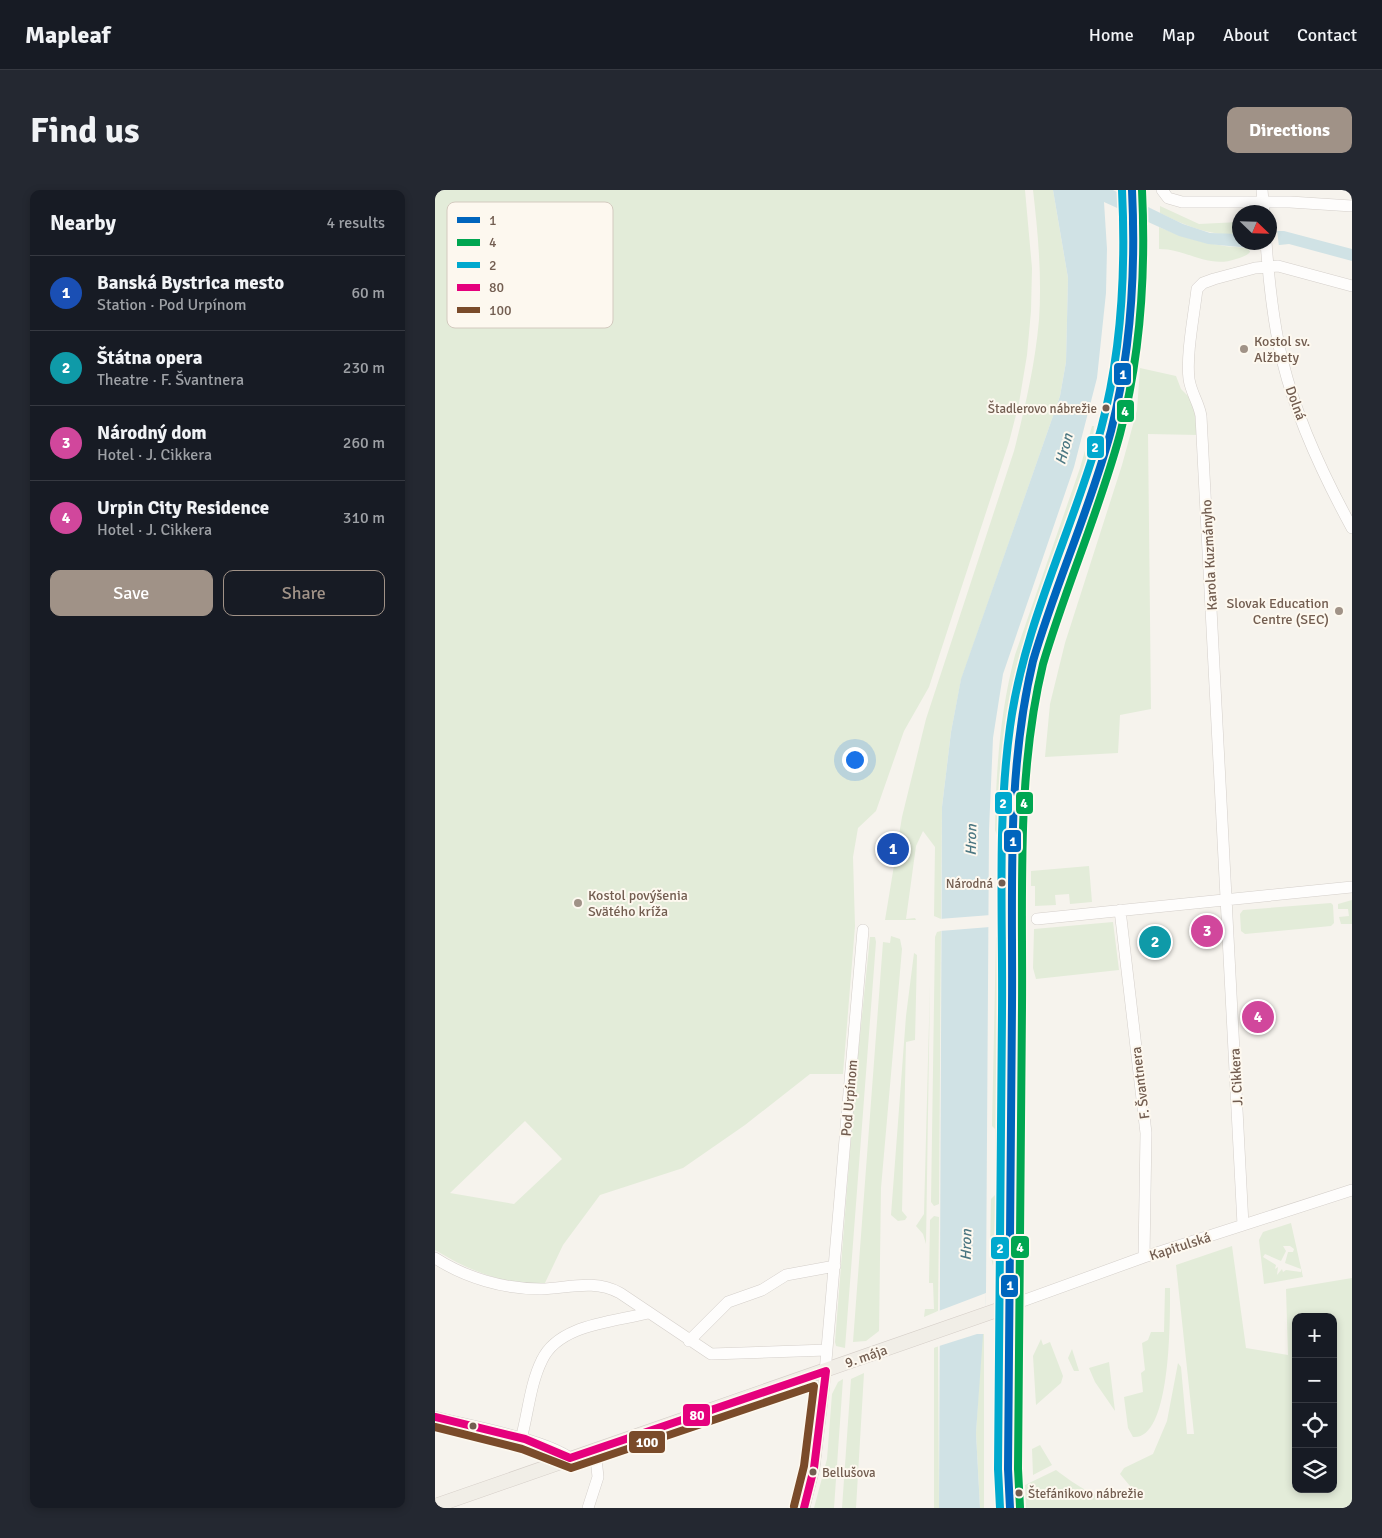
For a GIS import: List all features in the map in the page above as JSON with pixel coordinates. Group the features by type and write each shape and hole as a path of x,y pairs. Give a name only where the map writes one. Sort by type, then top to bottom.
{"main road":[{"path":"1009,1508 1013,919 1016,783 1020,725 1036,654 1102,462 1120,389 1133,305 1135,235 1132,190"},
{"name":"9. mája","path":"435,1506 1009,1306"}],"street":[{"path":"1162,190 1168,198 1175,201 1263,201 1352,206"},
{"name":"Dolná","path":"1267,250 1269,285 1283,362 1293,394 1325,473 1352,528"},
{"path":"1268,266 1286,268 1352,286"},
{"name":"Karola Kuzmányho","path":"1227,900 1200,408 1193,398 1189,376 1197,289 1199,285 1268,266"},
{"path":"1037,919 1352,887"},
{"name":"J. Cikkera","path":"1227,900 1243,1224"},
{"name":"F. Švantnera","path":"1120,910 1146,1133 1144,1257"},
{"name":"Pod Urpínom","path":"826,1370 863,930"},
{"name":"Kapitulská","path":"1009,1306 1144,1257 1352,1190"},
{"path":"435,1258 471,1276 499,1286 540,1289 587,1284 604,1286 620,1293 706,1352 717,1355 827,1350"},
{"path":"689,1341 728,1302 763,1290 786,1275 835,1266"},
{"path":"521,1439 539,1368 551,1347 563,1337 577,1331 648,1313"},
{"path":"804,1508 817,1452 826,1370"},
{"path":"435,1417 521,1439 562,1452 571,1458"},
{"path":"588,1508 598,1478 595,1450"}],"green space":[{"path":"435,190 1025,190 1032,268 1031,311 1027,355 1019,403 1009,442 929,687 904,731 876,811 858,828 853,857 855,926 843,1074 810,1074 745,1125 683,1168 600,1195 563,1245 544,1285 515,1282 487,1275 435,1250","holes":["525,1121 562,1159 514,1204 450,1193"]},
{"path":"1033,190 1053,190 1068,278 1066,362 1060,396 961,680 951,732 942,807 941,919 934,916 935,847 923,831 916,846 906,919 915,918 916,920 885,920 902,817 926,719 1014,451 1029,386 1035,353 1040,304 1039,255"},
{"path":"1160,206 1199,224 1232,222 1232,234 1208,232 1188,226 1160,213"},
{"path":"1159,227 1181,236 1232,246 1232,250 1250,250 1250,252 1236,259 1216,262 1179,252 1159,249"},
{"path":"1140,368 1176,376 1181,389 1196,404 1199,435 1148,434 1151,709 1120,715 1118,753 1045,757 1050,704 1065,643 1122,465 1137,410"},
{"path":"1092,426 1094,426 1091,461 1016,679 1004,761 1003,814 998,838 995,830 996,785 1002,720 1010,676 1015,655 1080,468"},
{"path":"1089,866 1092,902 1070,904 1069,894 1055,895 1056,905 1035,906 1035,886 1031,886 1031,871"},
{"path":"1352,900 1352,924 1341,924 1339,917 1349,916 1348,909 1338,909 1338,904"},
{"path":"1331,903 1333,905 1334,923 1331,926 1245,934 1241,931 1240,914 1243,910"},
{"path":"1113,922 1119,970 1036,979 1033,968 1034,929"},
{"path":"941,931 939,1204 934,1206 931,1202 935,937 937,932"},
{"path":"1000,932 999,1120 993,1266 990,1253 991,1199 995,1195 995,1129 992,1126 996,938"},
{"path":"891,936 900,939 902,949 881,1188 879,1331 866,1341 853,1342 883,942 890,943"},
{"path":"870,937 875,937 876,942 845,1348 836,1346 835,1342 856,1074"},
{"path":"914,953 917,955 915,1040 906,1042 902,1211 907,1217 905,1220 898,1221 891,1215 906,1016"},
{"path":"930,984 926,1244 923,1234 916,1226 924,1214"},
{"path":"934,1216 939,1217 938,1311 924,1317 925,1309 934,1309 933,1283 929,1283 930,1220"},
{"path":"1291,1223 1303,1277 1264,1284 1259,1240 1263,1232","holes":["1283,1246 1290,1246 1294,1249 1293,1252 1288,1252 1285,1263 1301,1269 1301,1272 1286,1270 1283,1272 1282,1269 1277,1275 1278,1267 1275,1269 1276,1265 1263,1257 1265,1254 1281,1261 1286,1251"]},
{"path":"1232,1246 1246,1348 1288,1355 1286,1289 1352,1278 1352,1508 1026,1508 1025,1485 1056,1470 1085,1490 1095,1494 1115,1499 1140,1498 1120,1474 1124,1468 1153,1454 1167,1421 1178,1363 1181,1367 1187,1434 1194,1434 1176,1265"},
{"path":"1165,1288 1170,1288 1170,1323 1169,1348 1162,1398 1155,1419 1146,1433 1133,1437 1128,1428 1124,1397 1143,1392 1141,1373 1145,1370 1142,1343 1148,1340 1151,1332 1164,1332"},
{"path":"982,1334 984,1334 984,1508 980,1508 976,1433"},
{"path":"1041,1339 1043,1345 1050,1342 1063,1376 1061,1383 1036,1405 1033,1356"},
{"path":"938,1346 939,1508 934,1508 934,1348"},
{"path":"1072,1349 1079,1371 1074,1371 1068,1358"},
{"path":"1109,1362 1115,1411 1095,1382 1089,1368"},
{"path":"864,1373 856,1508 842,1508 851,1379"},
{"path":"843,1379 834,1508 814,1508 827,1459 832,1394 838,1382"},
{"path":"1040,1445 1052,1465 1033,1475 1032,1449"}],"water":[{"name":"Hron","path":"1053,190 1113,190 1183,224 1210,233 1232,234 1232,246 1208,244 1179,236 1104,202 1107,249 1106,293 1097,378 1074,467 1003,674 993,738 989,830 986,1293 976,1433 980,1508 939,1508 942,807 951,732 961,679 1060,396 1066,362 1068,278"},
{"path":"1277,231 1284,231 1352,249 1352,261 1289,244 1277,245"}],"pier":[{"path":"1277,229 1279,247 1277,247"},
{"path":"991,915 990,927 940,931 939,919"},
{"path":"986,1293 984,1334 977,1334 936,1347 936,1312"}],"transit line":[{"name":"2","path":"1000,1508 998,1469 1002,1013 1001,870 1006,763 1010,727 1026,651 1050,577 1090,467 1108,400 1114,370 1121,311 1123,281 1122,190"},
{"name":"1","path":"1010,1508 1008,1469 1012,875 1018,746 1033,661 1103,460 1118,401 1131,312 1132,190"},
{"name":"4","path":"1020,1507 1018,1469 1022,877 1028,749 1034,706 1043,664 1112,463 1127,404 1133,374 1140,313 1143,251 1142,190"},
{"name":"80","path":"435,1417 525,1439 570,1458 826,1371 814,1468 804,1508"},
{"name":"100","path":"435,1427 522,1449 571,1468 814,1386 804,1466 794,1506"}],"place":[{"name":"Kostol sv. Alžbety","path":"1244,349"},
{"name":"Štadlerovo nábrežie","path":"1106,408"},
{"name":"Slovak Education Centre (SEC)","path":"1339,611"},
{"name":"Banská Bystrica mesto","path":"893,849"},
{"name":"Národná","path":"1002,883"},
{"name":"Kostol povýšenia Svätého kríža","path":"578,903"},
{"name":"Národný dom","path":"1207,931"},
{"name":"Štátna opera","path":"1155,942"},
{"name":"Urpin City Residence","path":"1258,1017"},
{"name":"Bellušova","path":"813,1472"},
{"name":"Štefánikovo nábrežie","path":"1019,1493"}]}
